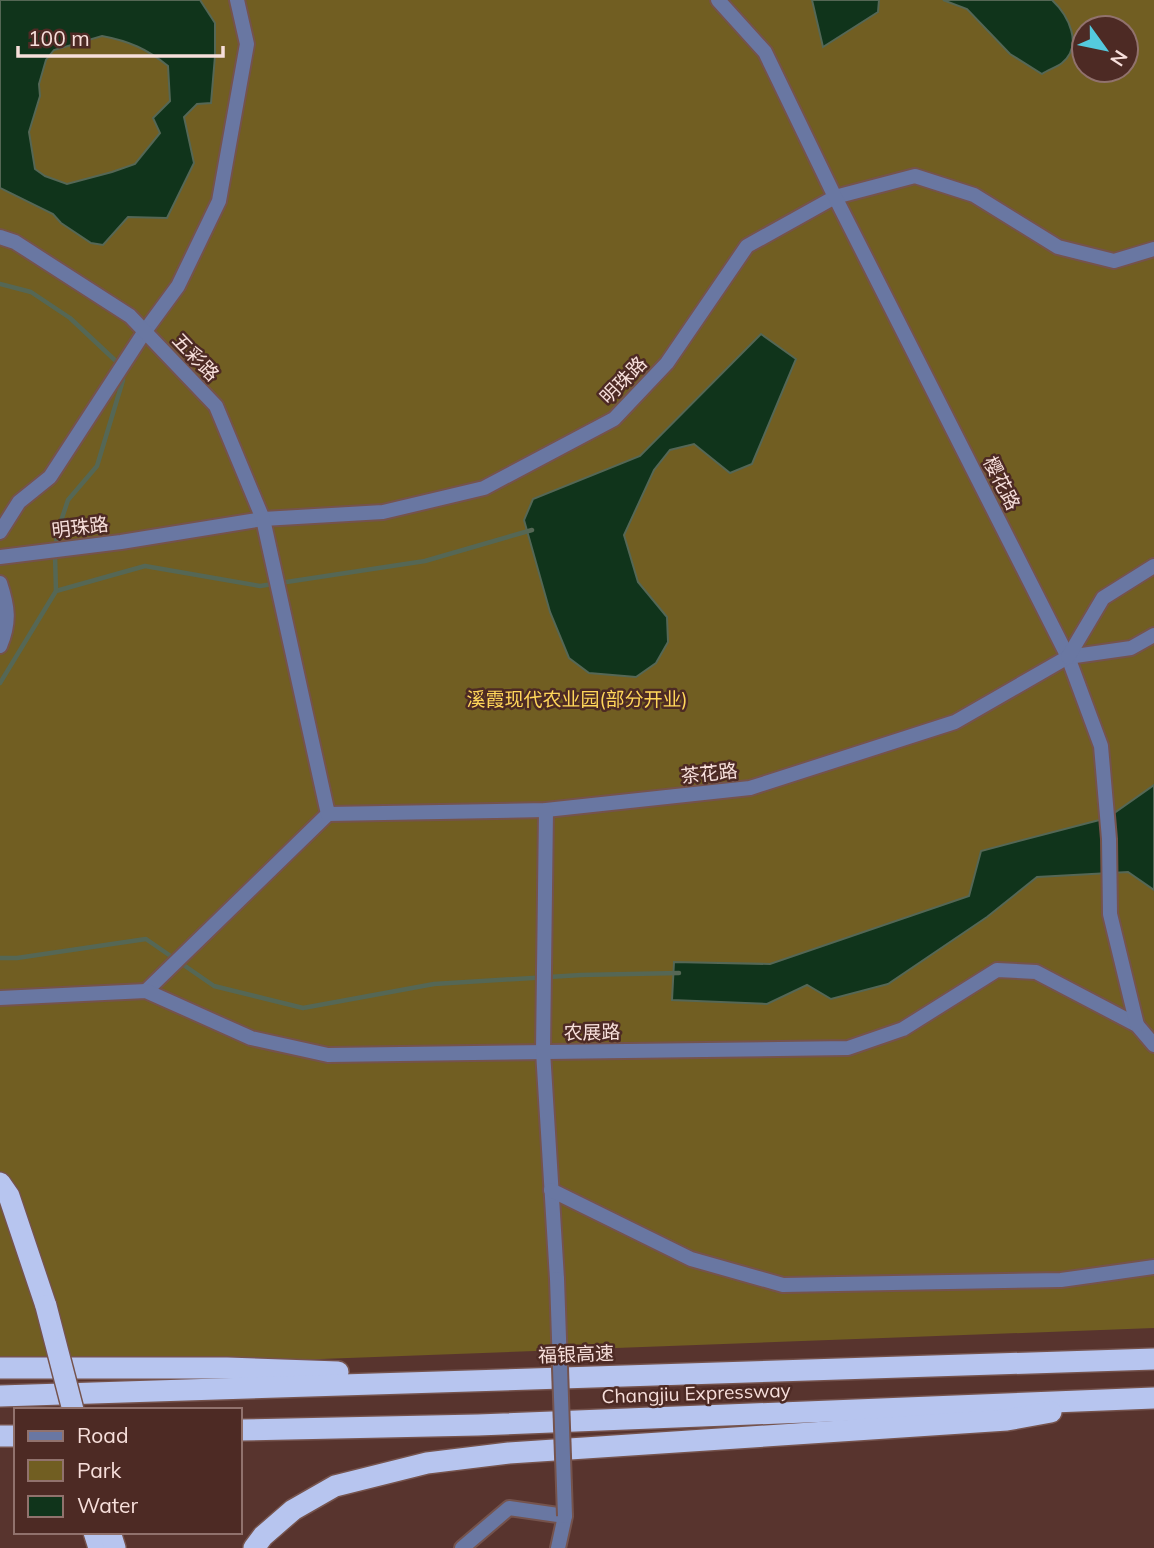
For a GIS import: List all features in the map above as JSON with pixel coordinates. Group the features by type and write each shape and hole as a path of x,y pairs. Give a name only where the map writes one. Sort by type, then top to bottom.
{"highway":[{"path":"0,1182 9,1196 39,1308 72,1408"},
{"path":"0,1214 39,1308 59,1408"},
{"name":"福银高速","path":"0,1396 1154,1359"},
{"path":"0,1368 227,1368 526,1379"},
{"name":"Changjiu Expressway","path":"242,1430 478,1425 1154,1398"},
{"path":"254,1548 263,1536 293,1510 335,1486 427,1463 509,1453 1007,1420 1120,1399"}],"street":[{"path":"0,532 19,502 50,477 128,356 178,286 219,201 247,44 237,0"},
{"name":"樱花路","path":"718,0 765,52 835,197 1068,657 1101,747 1109,839 1110,914 1137,1025"},
{"name":"明珠路","path":"0,556 65,549 263,519 383,512 484,488 614,419 667,363 747,246 835,197 915,176 974,195 1058,247 1114,261 1154,250"},
{"name":"五彩路","path":"0,237 15,242 130,316 216,406 263,519 328,814"},
{"path":"1068,657 1103,598 1154,566"},
{"path":"0,583 8,607 5,635 0,646"},
{"path":"1068,657 1131,648 1154,635"},
{"name":"茶花路","path":"328,814 546,810 750,788 955,722 1068,657"},
{"path":"546,810 543,1051 557,1279 565,1516 558,1548"},
{"path":"146,991 328,814"},
{"name":"农展路","path":"0,998 146,991 251,1038 328,1055 848,1048 903,1029 998,970 1037,972 1137,1025 1154,1045"},
{"path":"551,1190 691,1259 783,1285 1061,1280 1154,1267"},
{"path":"462,1548 509,1508 565,1516"}],"green space":[{"name":"溪霞现代农业园(部分开业)","path":"0,0 1154,0 1154,1328 0,1371"}],"water":[{"path":"0,0 200,0 215,23 211,103 197,104 184,117 194,163 167,218 128,217 103,245 91,243 61,223 53,214 0,188","holes":["102,36 145,50 168,66 170,101 153,118 160,133 135,164 67,184 45,176 35,169 29,132 40,96 39,84 46,60 54,50"]},
{"path":"812,0 879,0 878,12 823,47"},
{"path":"943,0 1052,0 1070,27 1069,56 1042,74 1010,54 967,9"},
{"path":"761,334 796,359 752,464 730,473 694,444 670,450 654,470 624,535 638,582 667,617 668,642 656,663 636,677 589,673 569,658 550,612 524,520 533,499 640,456"},
{"path":"1154,785 1154,890 1128,872 1037,877 987,917 888,984 831,999 807,985 767,1004 672,1000 674,962 770,964 969,896 981,851 1107,818"}],"waterway":[{"path":"0,284 31,292 70,318 119,364"},
{"path":"56,546 57,533 68,500 97,466 123,375"},
{"path":"56,591 145,566 260,586 425,561 532,530"},
{"path":"0,683 56,591 55,555"},
{"path":"0,958 17,958 146,939 214,986 303,1008 434,984 581,975 679,973"}]}
